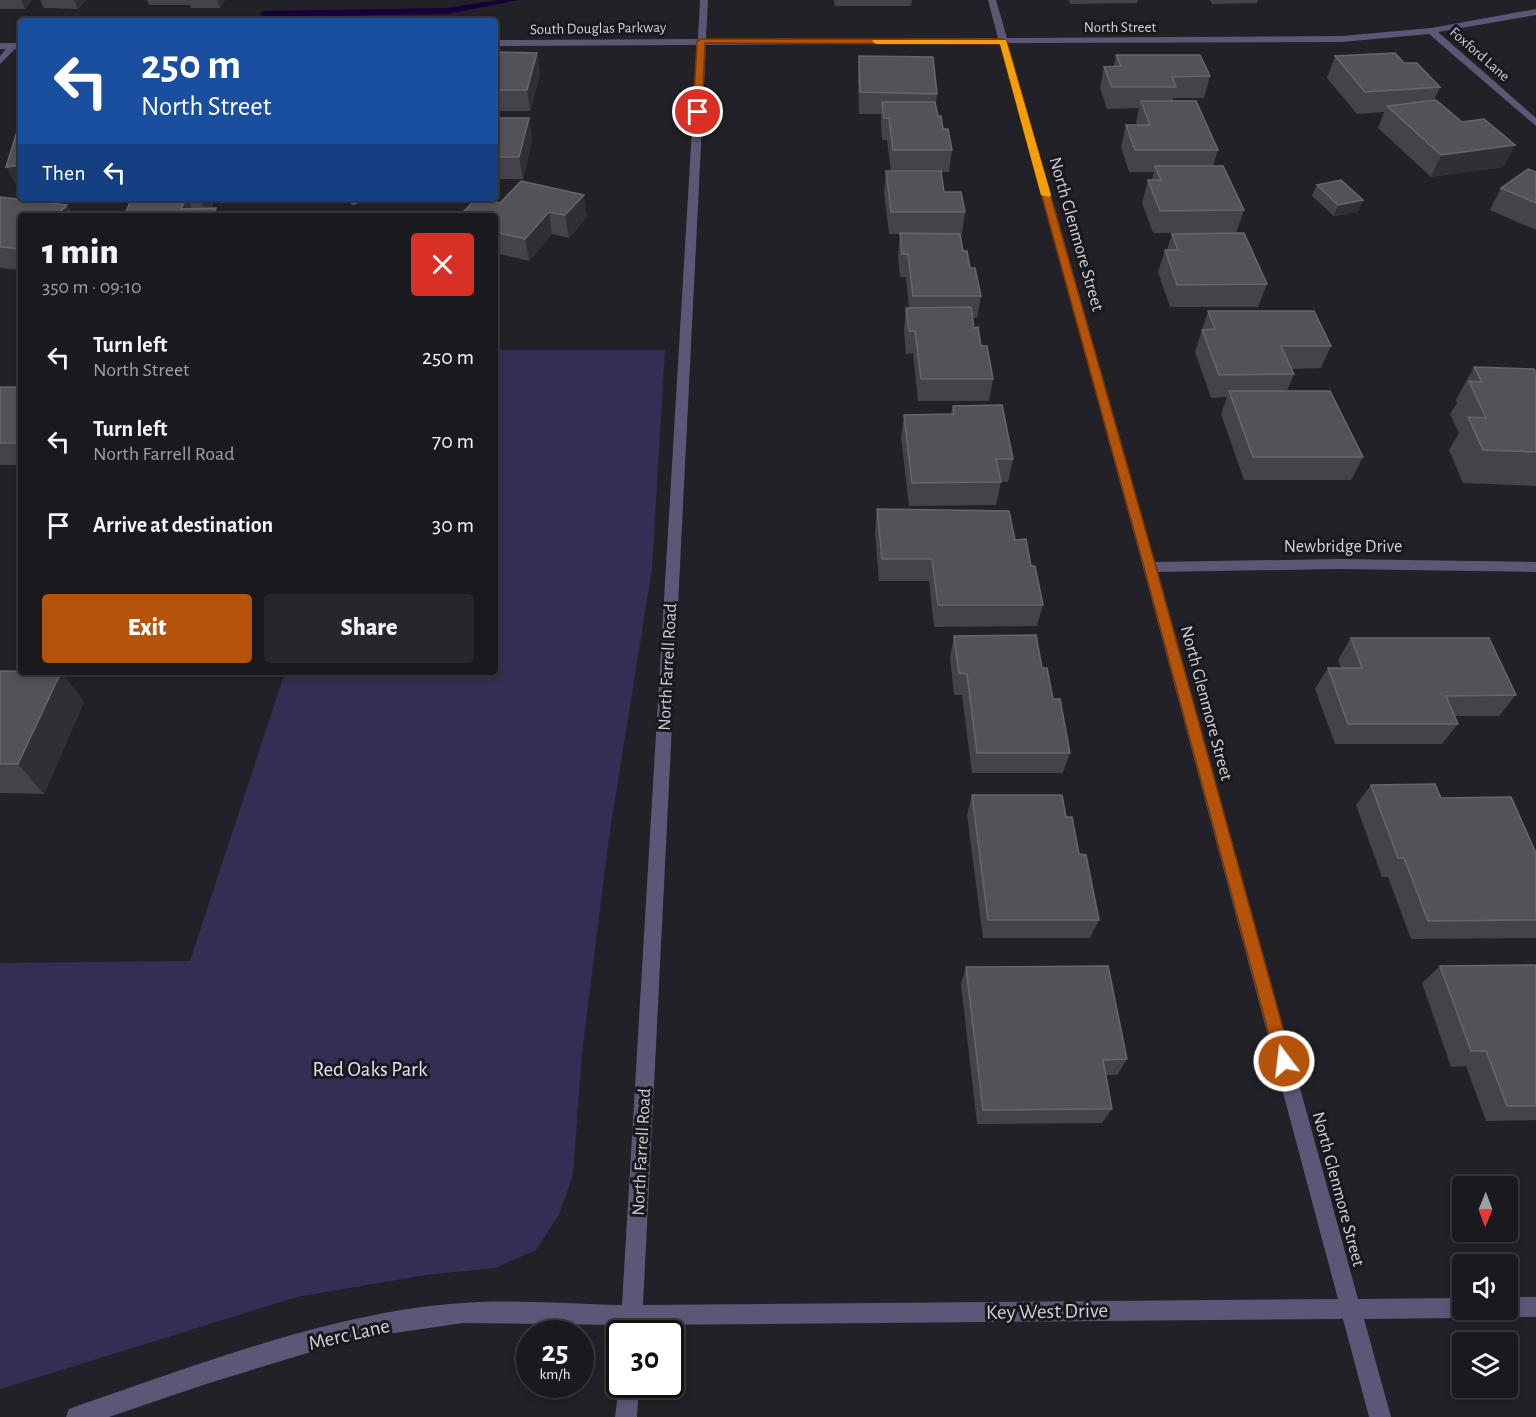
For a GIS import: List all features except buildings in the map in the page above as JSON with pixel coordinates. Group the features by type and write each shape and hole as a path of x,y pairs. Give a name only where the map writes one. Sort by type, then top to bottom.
{"street":[{"name":"North Farrell Road","path":"632,1320 704,0"},
{"name":"North Glenmore Street","path":"992,0 1150,567 1380,1417"},
{"name":"North Street","path":"701,41 1003,42 1342,39 1431,31 1536,12"},
{"name":"Foxford Lane","path":"1431,31 1536,123"},
{"name":"South Douglas Parkway","path":"498,43 701,41"},
{"path":"0,46 17,46"},
{"path":"0,61 17,46"},
{"name":"Newbridge Drive","path":"1150,567 1339,564 1475,564 1536,567"},
{"path":"1518,1307 1536,1307"},
{"name":"Key West Drive","path":"684,1323 1351,1308 1452,1308"},
{"name":"Merc Lane","path":"77,1417 206,1373 353,1329 463,1313 606,1322"},
{"path":"627,1417 628,1398"}],"green space":[{"name":"Red Oaks Park","path":"498,350 665,350 652,569 609,837 582,1053 573,1175 559,1215 536,1250 495,1268 426,1275 297,1297 0,1389 0,963 190,961 284,675 498,675"}],"waterway":[{"path":"264,14 446,11 515,0"}],"slow traffic":[{"path":"876,41 1003,42 1046,195"}],"route":[{"path":"698,112 701,41 1003,42 1150,567 1284,1061"}]}
